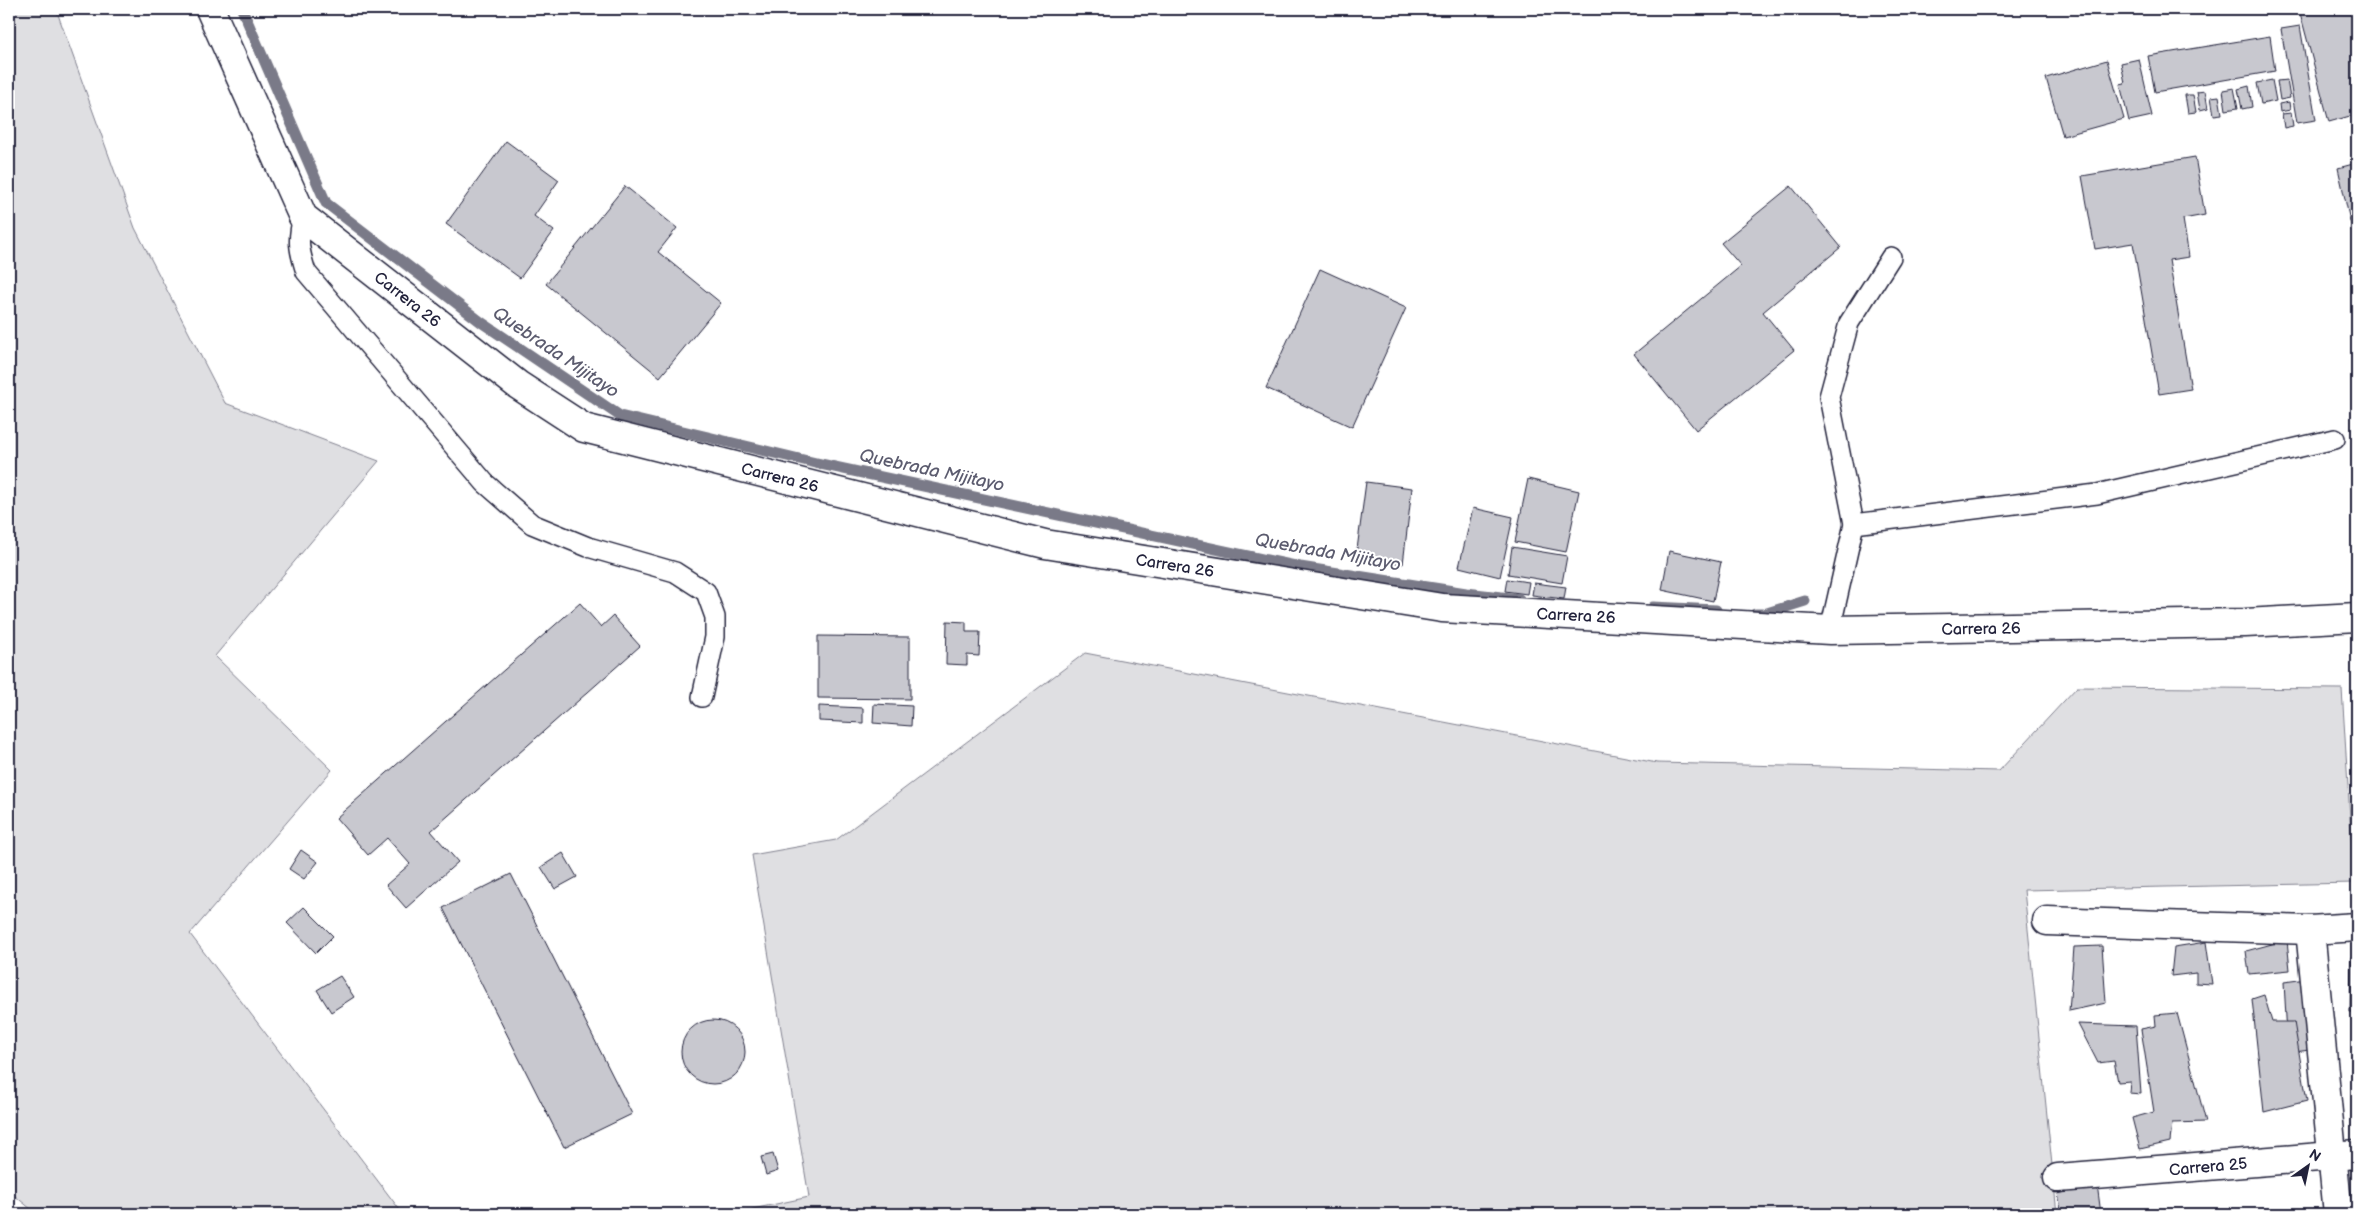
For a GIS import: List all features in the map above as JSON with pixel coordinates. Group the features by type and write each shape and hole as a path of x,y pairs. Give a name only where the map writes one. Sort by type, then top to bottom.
{"street":[{"name":"Carrera 26","path":"210,9 303,217 518,385 584,428 1054,545 1442,608 1830,630 2245,624 2357,618"},
{"path":"2047,921 2310,930 2357,927"},
{"path":"2310,930 2345,1155 2338,1214"},
{"name":"Carrera 25","path":"2058,1178 2345,1155"}],"lane":[{"path":"303,217 298,236 299,249 306,272 484,483 532,524 588,548 675,572 706,592 715,617 715,637 702,697"},
{"path":"1830,630 1854,524 1829,396 1848,323 1891,257"},
{"path":"1854,524 2097,494 2335,439"}],"shaded area":[{"path":"9,9 56,9 135,228 225,403 379,461 215,656 332,770 190,934 403,1214 37,1214 9,1191"},
{"path":"1085,653 1657,763 1999,771 2077,687 2342,689 2354,883 2024,890 2057,1214 729,1214 809,1197 752,855 836,840"}],"building":[{"path":"2299,9 2350,9 2357,44 2357,114 2329,122"},
{"path":"2300,26 2316,120 2297,123 2281,29"},
{"path":"2270,36 2275,71 2155,92 2148,56"},
{"path":"2139,59 2152,116 2129,121 2120,84 2125,83 2121,63"},
{"path":"2107,60 2124,119 2063,136 2046,78"},
{"path":"2272,80 2276,101 2261,104 2257,83"},
{"path":"2287,80 2290,98 2280,100 2277,81"},
{"path":"2249,86 2252,107 2242,109 2238,89"},
{"path":"2234,88 2238,108 2226,110 2223,90"},
{"path":"2205,91 2208,108 2200,110 2197,92"},
{"path":"2185,95 2193,95 2196,112 2188,113"},
{"path":"2219,96 2222,114 2214,115 2211,97"},
{"path":"2289,102 2290,110 2280,112 2279,104"},
{"path":"2291,113 2293,126 2284,128 2282,114"},
{"path":"506,141 559,180 534,216 554,231 520,278 446,224"},
{"path":"2195,157 2205,215 2183,219 2189,257 2169,260 2191,389 2159,394 2133,243 2095,249 2082,176"},
{"path":"2357,163 2357,252 2338,168"},
{"path":"625,186 677,228 658,252 721,303 660,377 546,284"},
{"path":"1791,186 1841,247 1763,312 1794,350 1696,430 1634,354 1741,266 1721,243"},
{"path":"1320,269 1406,308 1352,427 1266,388"},
{"path":"1528,479 1579,491 1566,552 1515,542"},
{"path":"1366,482 1412,488 1403,564 1356,557"},
{"path":"1473,508 1513,517 1500,577 1459,567"},
{"path":"1512,547 1567,556 1562,583 1508,574"},
{"path":"1669,551 1721,562 1713,601 1662,590"},
{"path":"1507,579 1529,582 1527,594 1505,591"},
{"path":"1534,583 1566,587 1564,599 1532,595"},
{"path":"580,603 601,627 613,616 640,646 431,831 458,862 406,908 386,885 410,864 387,838 368,855 336,818"},
{"path":"947,621 966,622 966,632 980,632 979,656 967,655 967,665 946,664"},
{"path":"818,636 910,637 910,699 818,698"},
{"path":"874,704 912,706 911,726 873,723"},
{"path":"819,706 863,708 863,723 819,721"},
{"path":"301,850 318,862 304,879 289,869"},
{"path":"563,853 577,877 555,889 541,867"},
{"path":"511,874 632,1114 564,1147 443,908"},
{"path":"304,907 333,936 316,953 287,923"},
{"path":"2287,940 2290,970 2249,974 2246,951"},
{"path":"2206,942 2212,984 2196,983 2196,973 2171,976 2174,947"},
{"path":"2102,946 2106,1003 2069,1011 2074,947"},
{"path":"2357,956 2357,1012 2350,1012 2351,957"},
{"path":"340,976 354,997 331,1012 317,990"},
{"path":"2306,979 2316,1049 2288,1053 2284,982"},
{"path":"2264,995 2272,1022 2294,1022 2307,1101 2264,1112 2252,999"},
{"path":"2177,1013 2206,1122 2172,1123 2170,1142 2140,1149 2132,1118 2154,1112 2141,1029 2156,1026 2155,1015"},
{"path":"707,1020 719,1020 736,1029 743,1040 745,1052 743,1064 736,1075 719,1084 707,1084 695,1079 686,1070 681,1058 681,1046 686,1034 695,1025"},
{"path":"2078,1024 2136,1026 2141,1094 2129,1093 2130,1081 2118,1082 2114,1061 2098,1063"},
{"path":"773,1154 778,1171 766,1175 761,1157"},
{"path":"2097,1184 2101,1214 2062,1214 2058,1194"}],"waterway":[{"name":"Quebrada Mijitayo","path":"242,9 326,203 481,322 620,416 816,463 1300,567 1466,593 1519,599"},
{"name":"Quebrada Mijitayo","path":"1755,614 1764,614 1805,601"},
{"name":"Quebrada Mijitayo","path":"1653,607 1716,610"}]}
